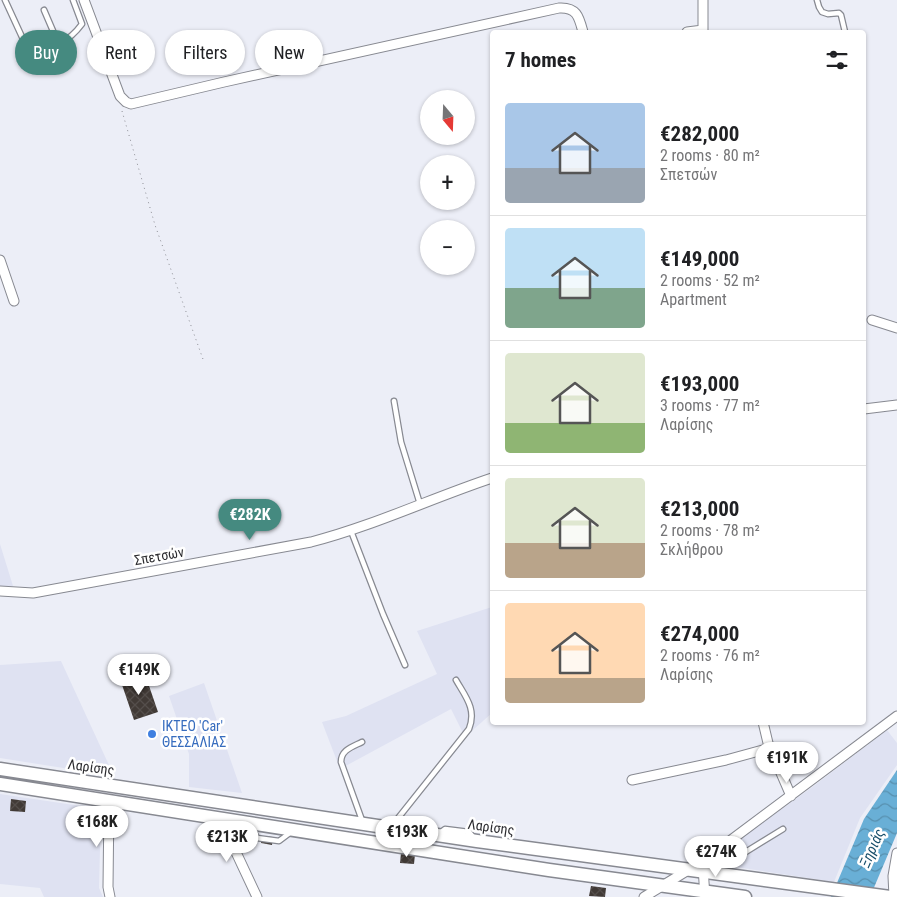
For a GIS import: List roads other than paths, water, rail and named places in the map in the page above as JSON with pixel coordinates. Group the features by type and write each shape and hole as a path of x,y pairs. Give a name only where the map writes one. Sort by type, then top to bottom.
{"main road":[{"name":"Λαρίσης","path":"0,769 477,841 688,869 703,866 824,888 890,897"},
{"path":"0,784 294,830 378,847 662,885 705,894 745,897"}],"street":[{"path":"84,0 120,96 125,102 131,104 559,8 568,8 574,11 582,30"},
{"path":"702,0 703,30"},
{"path":"0,260 14,301"},
{"path":"872,320 897,328"},
{"path":"866,408 897,405"},
{"name":"Σπετσών","path":"0,591 24,593 45,591 293,546 351,531 490,479"},
{"path":"705,894 703,866 791,796 897,716"},
{"path":"764,725 770,748 791,796"},
{"path":"632,780 726,760 770,748"},
{"path":"110,801 108,888 110,897"},
{"path":"231,820 234,848 257,897"},
{"path":"894,897 893,876 897,853"},
{"path":"644,897 688,869"}],"lane":[{"path":"5,0 19,30"},
{"path":"73,0 82,24 77,30"},
{"path":"817,0 822,12 828,14 839,13 844,30"},
{"path":"44,10 53,30"},
{"path":"394,401 401,442 420,504"},
{"path":"351,531 405,665"},
{"path":"391,828 469,729 473,717 472,711 456,680"},
{"path":"362,742 344,752 341,762 364,824"},
{"path":"703,866 744,853 783,829"}],"water":[{"name":"Ξηριάς","path":"897,770 897,833 870,897 831,897 864,819"}],"place":[{"name":"ΙΚΤΕΟ 'Car' ΘΕΣΣΑΛΙΑΣ","path":"152,734"}]}
